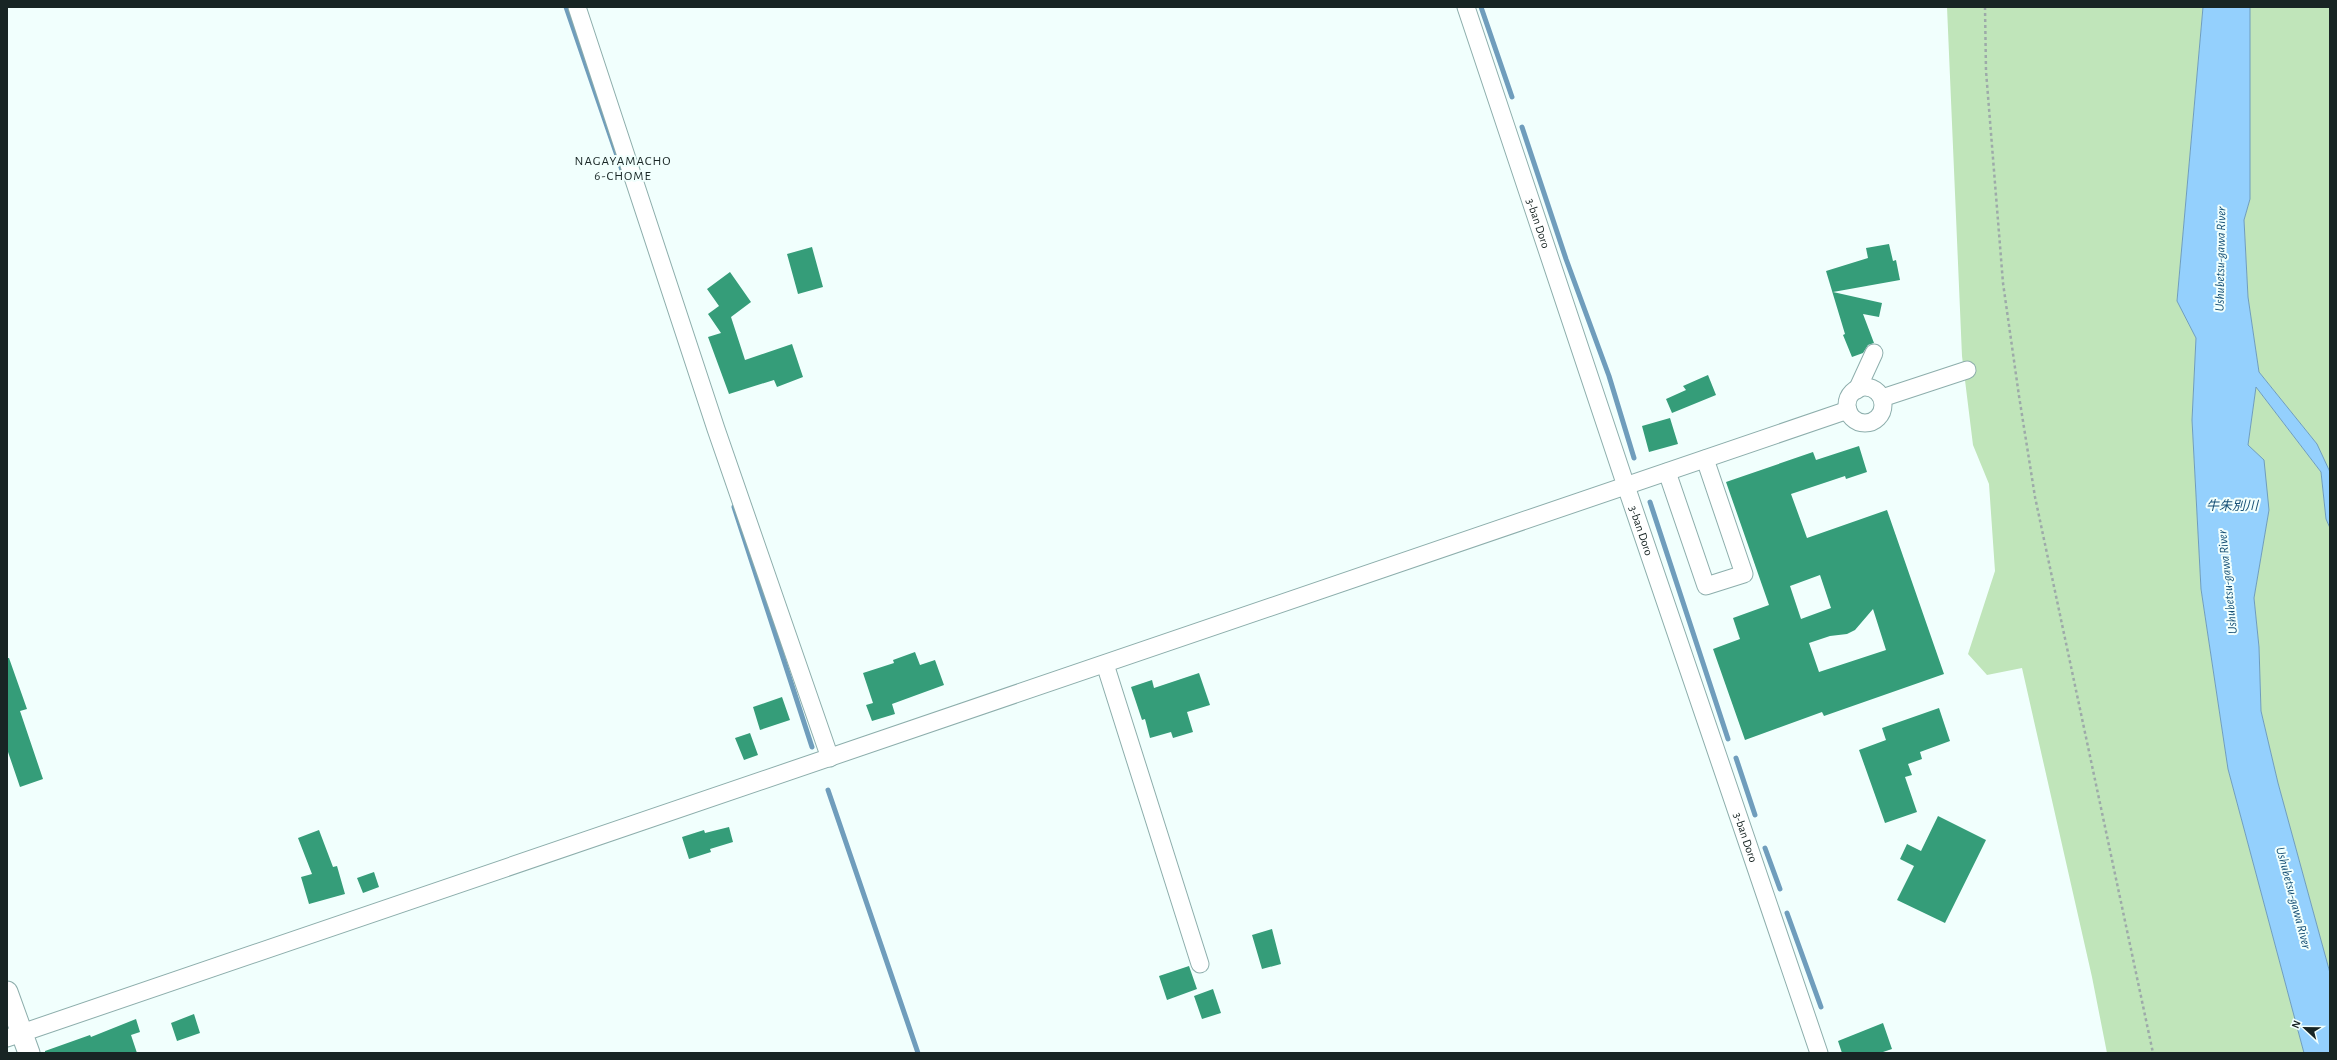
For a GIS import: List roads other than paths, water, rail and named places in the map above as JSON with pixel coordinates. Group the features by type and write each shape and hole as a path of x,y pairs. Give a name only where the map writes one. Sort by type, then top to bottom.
{"main road":[{"path":"7,992 15,1035 29,1053"}],"street":[{"path":"577,7 716,429 830,758"},
{"name":"3-ban Doro","path":"1466,7 1626,486 1819,1053"},
{"path":"1857,390 1869,388 1879,393 1882,398 1883,404 1880,415 1871,422 1860,422 1851,415 1848,410 1849,398 1857,390 1874,353"},
{"path":"1882,398 1967,370"},
{"path":"15,1035 1848,410"},
{"path":"1667,472 1706,586 1744,574 1705,459"},
{"path":"1105,664 1200,964"}],"water":[{"name":"牛朱別川","path":"2203,7 2250,7 2250,199 2244,220 2248,297 2259,372 2317,444 2330,472 2330,528 2326,519 2321,472 2256,387 2248,445 2264,460 2269,510 2254,598 2259,647 2261,711 2278,783 2330,973 2330,1053 2304,1053 2228,769 2201,589 2192,420 2196,338 2177,301"}],"waterway":[{"path":"566,7 624,176"},
{"path":"1481,7 1512,97"},
{"path":"1522,127 1566,259 1609,376 1634,458"},
{"path":"1650,502 1728,739"},
{"path":"734,507 812,747"},
{"path":"1736,758 1755,815"},
{"path":"828,790 918,1053"},
{"path":"1765,848 1780,889"},
{"path":"1787,913 1821,1007"}],"district":[{"name":"NAGAYAMACHO 6-CHOME","path":"623,168"}],"water label":[{"name":"Ushubetsu-gawa River","path":"2221,259"},
{"name":"Ushubetsu-gawa River","path":"2228,582"},
{"name":"Ushubetsu-gawa River","path":"2293,898"}]}
